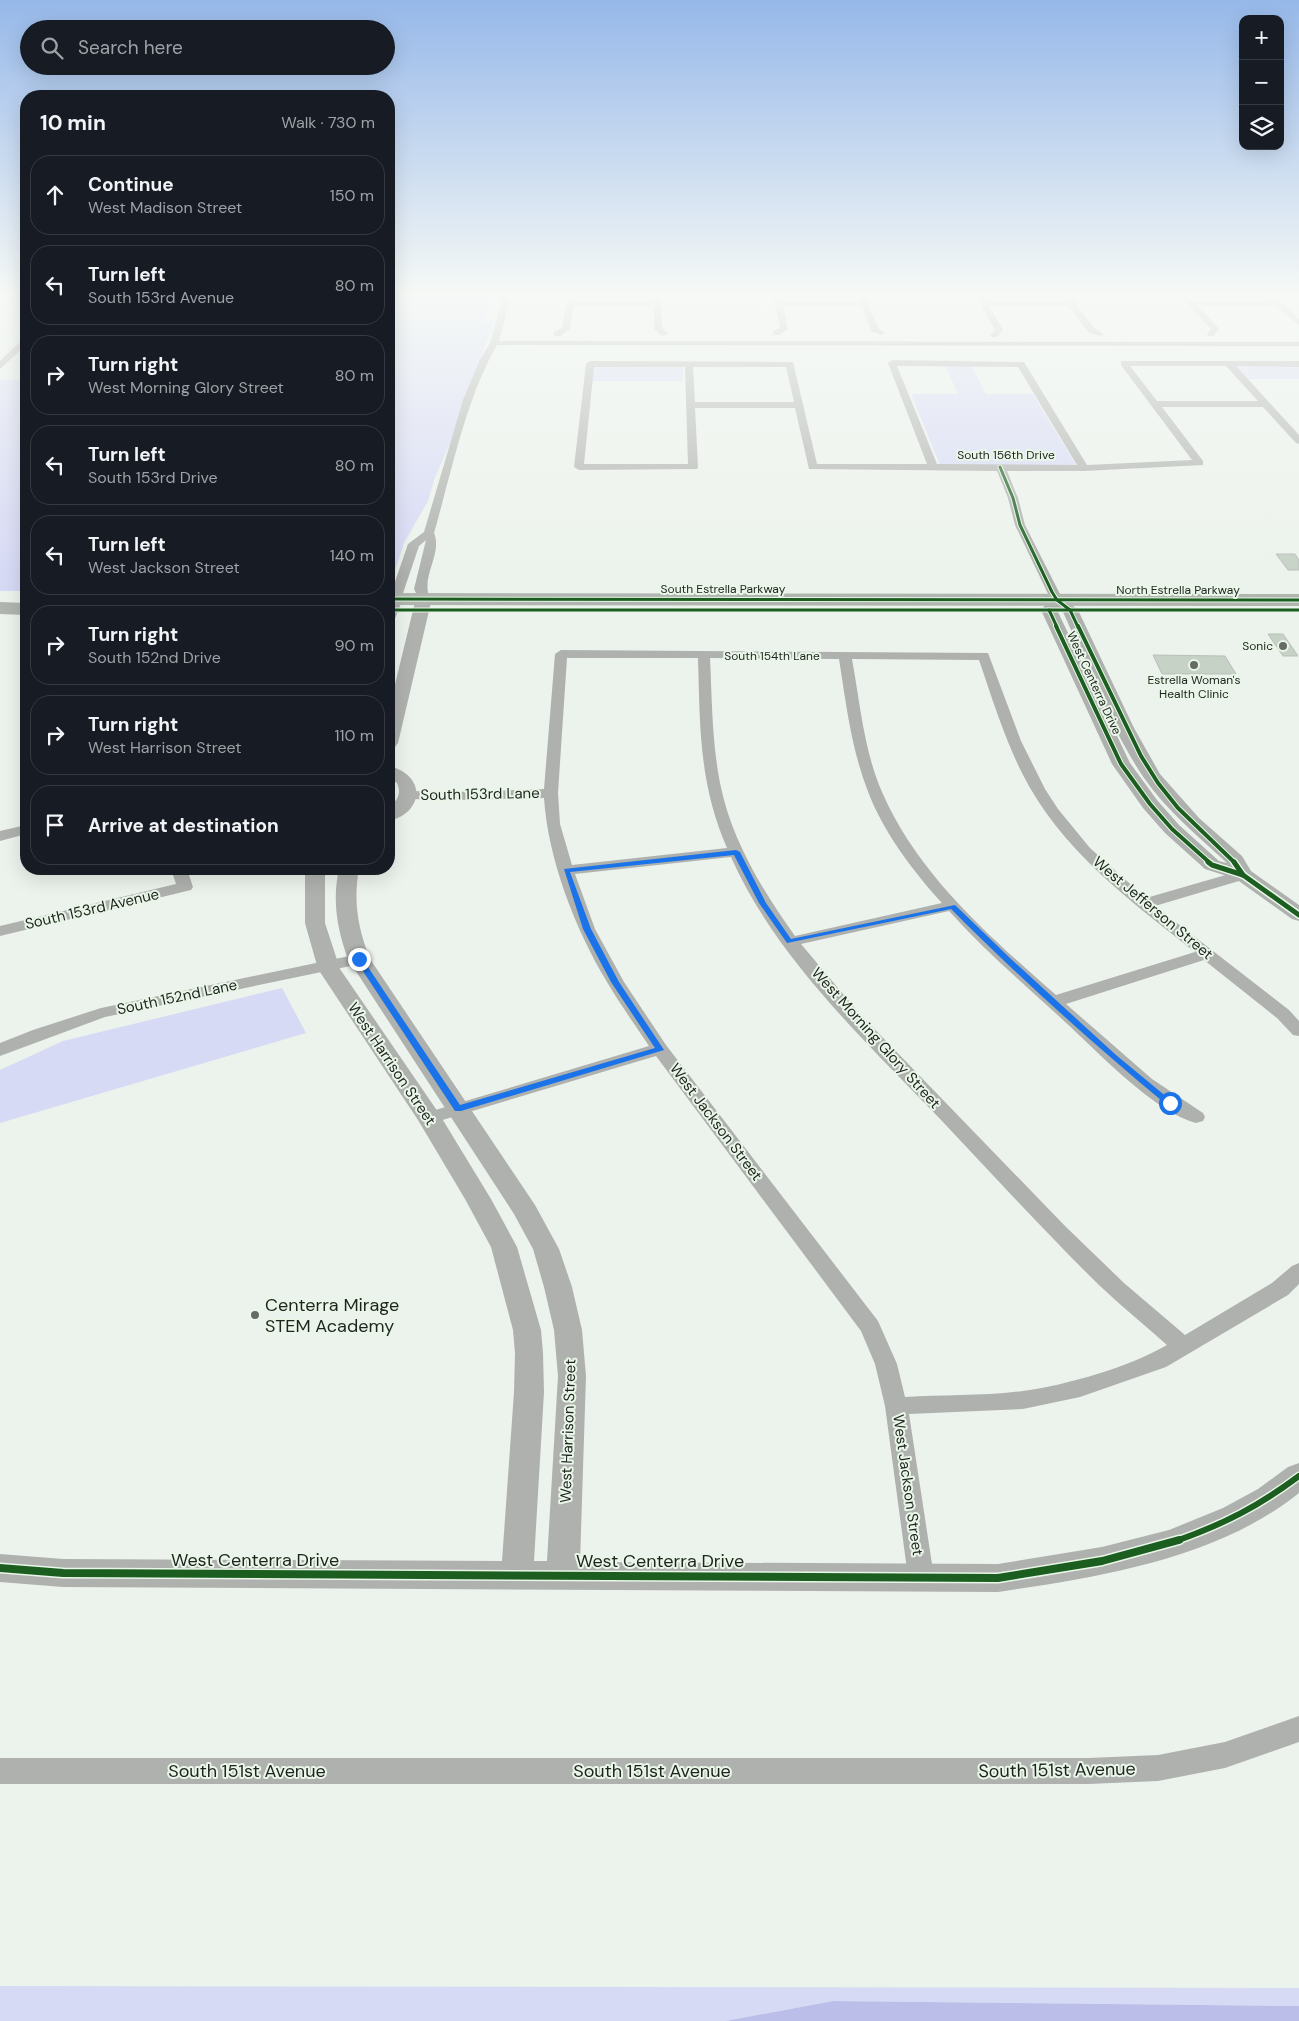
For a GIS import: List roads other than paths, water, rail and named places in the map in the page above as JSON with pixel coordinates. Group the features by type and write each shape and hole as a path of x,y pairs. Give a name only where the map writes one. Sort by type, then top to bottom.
{"main road":[{"path":"0,597 20,597"},
{"name":"North Estrella Parkway","path":"1059,607 1299,600"},
{"name":"South Estrella Parkway","path":"395,607 423,604 1059,607"},
{"name":"North Estrella Parkway","path":"1059,607 1299,610"},
{"path":"0,608 20,608"}],"street":[{"path":"395,690 423,604 420,589 432,541 429,533 473,387"},
{"path":"588,387 579,467 693,467 690,387"},
{"path":"690,405 799,405 795,387"},
{"path":"902,387 933,467"},
{"path":"1035,387 1084,468"},
{"path":"1143,387 1156,404 1265,404"},
{"path":"1250,387 1299,441"},
{"name":"South 156th Drive","path":"799,405 813,467 1084,468 1199,463 1156,404"},
{"path":"1000,468 1014,498 1020,525 1059,607"},
{"path":"395,596 414,544 429,533"},
{"name":"West Centerra Drive","path":"1059,607 1152,776 1192,822 1235,860 1243,876"},
{"name":"West Centerra Drive","path":"1059,607 1112,746 1121,764 1138,789 1172,829 1212,865 1243,876 1299,915"},
{"name":"South 154th Lane","path":"561,654 984,656"},
{"name":"West Jackson Street","path":"561,654 552,793 554,824 566,870 587,929 615,982 660,1050 870,1327 886,1364 896,1406 921,1577"},
{"name":"West Morning Glory Street","path":"704,656 713,787 724,823 736,852 762,903 789,942 863,1029 1096,1270 1183,1346"},
{"path":"845,656 863,752 875,792 894,829 916,860 952,906 1053,1002 1113,1057 1170,1103 1196,1117"},
{"name":"West Jefferson Street","path":"984,656 1018,750 1038,789 1059,822 1094,862 1143,904 1282,1014 1299,1031"},
{"path":"395,773 408,786 409,794 404,804 395,811"},
{"path":"1138,789 1162,788"},
{"name":"South 153rd Lane","path":"409,794 455,796 552,793"},
{"path":"0,836 20,831"},
{"path":"566,870 736,852"},
{"name":"South 153rd Avenue","path":"0,931 40,919 185,887 181,875"},
{"name":"West Harrison Street","path":"315,875 315,923 328,965 428,1118 478,1199 504,1247 527,1330 529,1392 517,1574"},
{"name":"West Harrison Street","path":"347,875 344,888 348,931 359,959 526,1211 546,1249 558,1287 568,1330 572,1384 563,1574"},
{"path":"1143,904 1243,876"},
{"path":"789,942 952,906"},
{"path":"1053,1002 1207,954"},
{"name":"South 152nd Lane","path":"0,1050 39,1034 101,1013 359,959"},
{"path":"428,1118 660,1050"},
{"path":"896,1406 1023,1400 1080,1388 1158,1361 1280,1289 1299,1271"},
{"name":"West Centerra Drive","path":"0,1568 62,1573 563,1574 998,1578 1062,1569 1154,1549 1212,1528 1266,1501 1299,1476"},
{"name":"South 151st Avenue","path":"0,1771 1089,1771 1158,1768 1225,1755 1299,1729"}],"water":[{"path":"833,2001 1299,2006 1299,2021 725,2021"}],"place":[{"name":"Sonic","path":"1283,646"},
{"name":"Estrella Woman's Health Clinic","path":"1194,665"},
{"name":"Centerra Mirage STEM Academy","path":"255,1315"}]}
